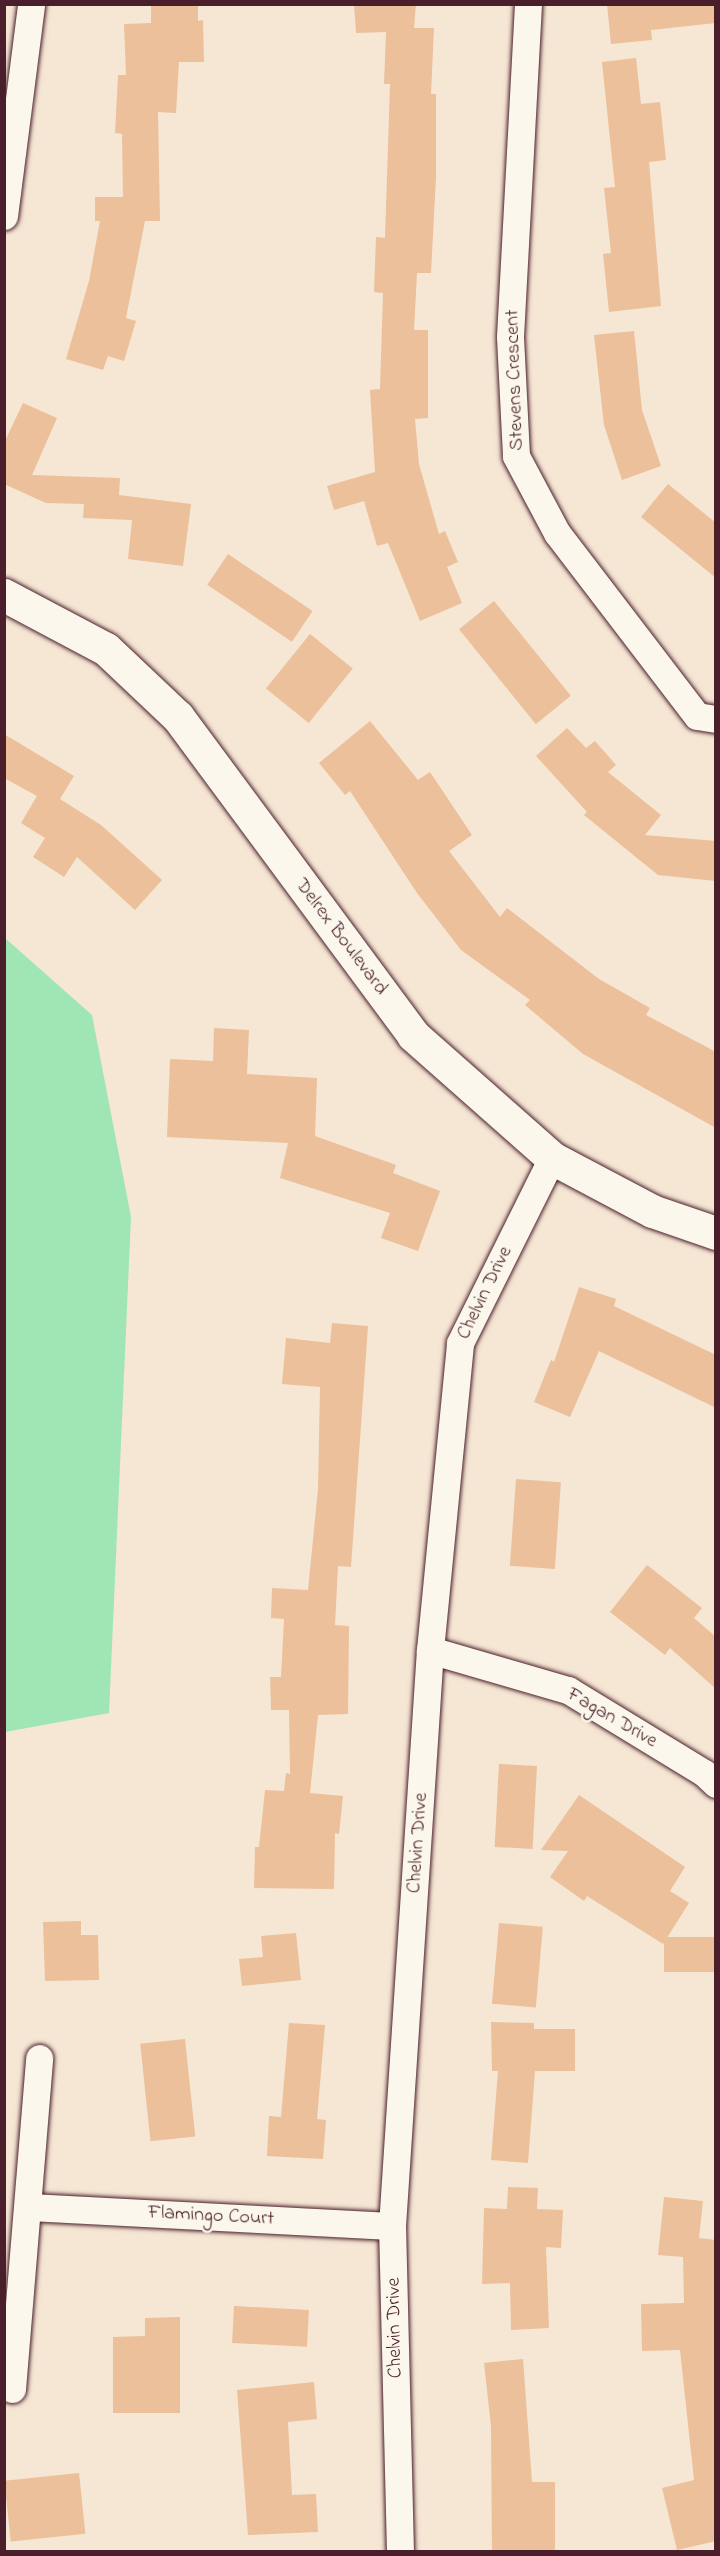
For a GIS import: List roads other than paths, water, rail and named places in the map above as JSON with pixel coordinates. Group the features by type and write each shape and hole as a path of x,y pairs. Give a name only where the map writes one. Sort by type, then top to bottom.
{"street":[{"path":"4,216 32,4"},
{"name":"Stevens Crescent","path":"528,4 510,337 516,456 557,533 697,716 716,719"},
{"name":"Delrex Boulevard","path":"4,595 106,649 178,717 413,1035 552,1158 652,1211 716,1233"},
{"name":"Chelvin Drive","path":"400,2552 392,2226 430,1650 460,1343 552,1158"},
{"name":"Fagan Drive","path":"430,1650 568,1690 704,1773 716,1784"},
{"path":"12,2389 29,2207 39,2058"},
{"name":"Flamingo Court","path":"29,2207 392,2226"}]}
